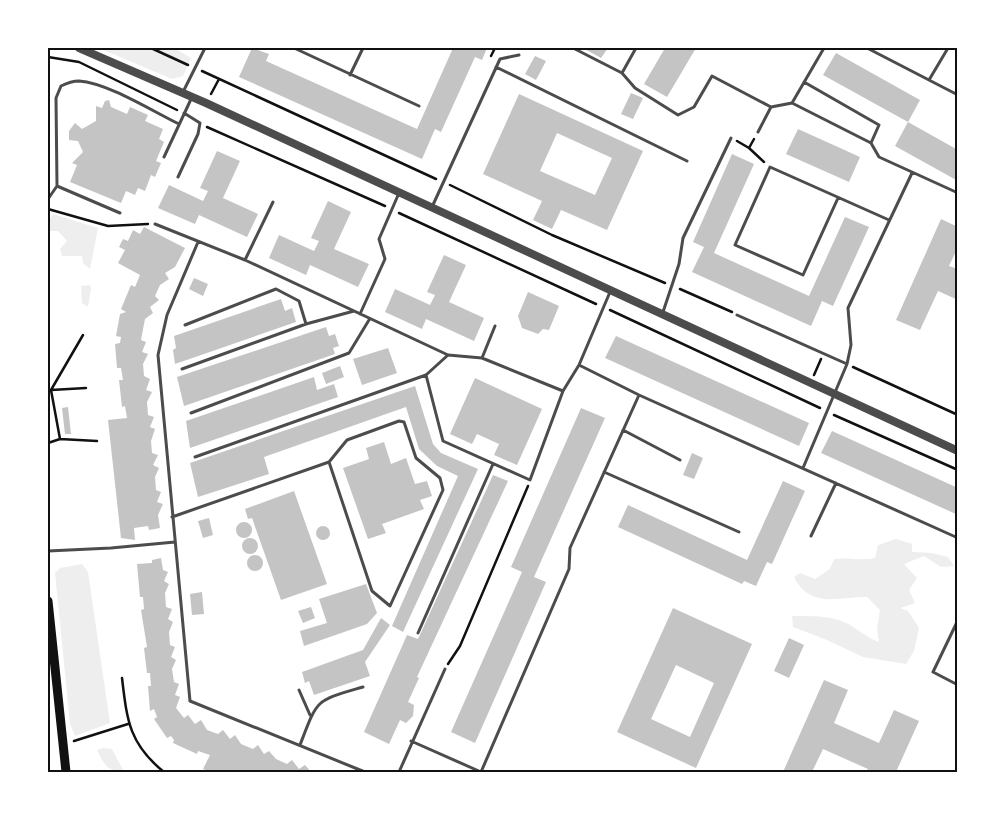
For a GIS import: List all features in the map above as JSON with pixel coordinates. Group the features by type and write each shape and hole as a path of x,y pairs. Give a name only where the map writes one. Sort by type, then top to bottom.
{"main road":[{"path":"48,601 66,772"}],"street":[{"path":"79,48 183,92 958,452"}],"lane":[{"path":"183,92 205,48"},
{"path":"294,48 420,106"},
{"path":"350,75 363,48"},
{"path":"572,48 622,73 635,88 678,115 694,107 712,76 771,107 792,103 872,143 879,157 958,193"},
{"path":"622,73 636,48"},
{"path":"792,103 824,48"},
{"path":"867,48 958,95"},
{"path":"929,80 948,48"},
{"path":"432,207 500,59 519,56"},
{"path":"496,67 687,161"},
{"path":"48,199 57,186 56,98 61,86 80,81 100,86 179,124"},
{"path":"804,82 878,126 872,143"},
{"path":"164,157 193,97"},
{"path":"758,132 771,107"},
{"path":"178,177 198,134 200,123 184,113"},
{"path":"662,315 679,264 683,238 731,138"},
{"path":"838,198 803,275 735,245 770,167 889,220"},
{"path":"803,468 847,364 852,345 848,308 912,173"},
{"path":"57,186 120,213"},
{"path":"360,314 385,258 378,239 400,193"},
{"path":"245,260 273,202"},
{"path":"155,224 245,260 354,311 369,320 448,355 482,358 563,391"},
{"path":"198,242 166,315 158,355 190,701 363,772"},
{"path":"185,325 276,289 299,301 306,324"},
{"path":"426,375 443,441 530,480 563,391 579,365 610,291"},
{"path":"182,369 306,324 354,311"},
{"path":"737,315 847,364"},
{"path":"191,412 349,353 369,320"},
{"path":"482,358 496,326"},
{"path":"195,457 426,375 448,355"},
{"path":"579,365 639,395 958,538"},
{"path":"411,741 481,772 569,569 570,548 639,395"},
{"path":"172,517 329,462 347,440 399,421 404,422 416,458 440,478 443,490 390,606 372,591 329,462"},
{"path":"623,430 680,460"},
{"path":"418,633 493,464"},
{"path":"604,472 739,532"},
{"path":"811,536 836,483"},
{"path":"48,551 175,542"},
{"path":"958,620 933,672 958,685"},
{"path":"399,772 411,741 445,669"},
{"path":"300,745 317,704 325,698 363,687"},
{"path":"299,690 311,715"}],"path":[{"path":"48,57 79,62 184,113"},
{"path":"200,123 958,470"},
{"path":"749,148 758,132"},
{"path":"731,138 749,148 770,167"},
{"path":"48,208 108,226 155,224"},
{"path":"60,439 51,390 83,335"},
{"path":"847,364 958,415"},
{"path":"51,390 86,388"},
{"path":"48,443 60,439 97,441"},
{"path":"445,669 460,646 530,480"},
{"path":"122,678 128,724 150,761 164,772"},
{"path":"64,744 128,724"}],"shaded area":[{"path":"99,48 174,48 191,58 183,76 172,79"},
{"path":"53,214 98,228 90,269 83,263 82,256 62,256 60,249 67,241 58,231 50,231 48,238 48,222"},
{"path":"90,285 88,307 82,303 81,286"},
{"path":"896,539 912,544 912,552 931,553 948,557 954,566 941,567 924,556 904,564 917,578 909,590 915,603 900,608 908,611 919,628 914,651 906,664 863,657 793,627 792,616 831,618 848,624 879,642 877,629 880,610 867,597 826,599 817,597 808,594 794,577 800,573 815,579 830,569 834,559 875,558 878,545"},
{"path":"82,564 88,572 110,723 75,736 70,724 55,573 60,568"},
{"path":"103,748 112,749 123,770 134,772 115,771 107,766 97,750"}],"building":[{"path":"252,48 269,54 266,61 417,129 453,48 487,48 482,60 475,57 441,132 435,129 422,159 239,77"},
{"path":"583,48 608,48 601,58"},
{"path":"665,48 696,48 667,97 644,84"},
{"path":"836,53 920,100 908,122 823,75"},
{"path":"535,56 546,61 536,80 525,74"},
{"path":"631,93 643,98 633,119 621,114"},
{"path":"519,94 643,151 607,230 561,210 552,229 533,220 542,201 483,174","holes":["557,133 612,158 595,195 540,171"]},
{"path":"109,100 111,107 127,114 130,107 148,115 145,121 163,129 159,139 164,142 156,161 161,163 155,177 151,175 145,191 138,188 135,195 126,191 121,203 70,182 77,165 72,163 83,152 78,141 69,140 69,131 75,123 82,129 96,121 96,106 102,108 105,101"},
{"path":"908,122 958,150 958,181 895,146"},
{"path":"798,129 860,157 849,182 786,154"},
{"path":"217,151 240,161 223,198 258,214 247,237 199,215 195,224 158,208 169,185 203,201 208,191 200,188"},
{"path":"732,154 754,164 714,253 809,296 845,217 869,227 833,306 822,301 811,326 692,272 704,247 693,242"},
{"path":"328,201 351,212 334,249 369,264 358,287 310,265 306,275 269,258 279,235 314,251 319,241 311,238"},
{"path":"941,219 958,227 958,247 949,266 958,269 958,300 938,291 920,330 896,320"},
{"path":"144,227 185,248 175,267 165,273 169,279 160,285 155,296 159,300 150,307 153,313 145,319 141,340 146,342 142,352 148,354 143,364 144,376 150,379 146,390 152,392 147,402 148,415 154,417 150,427 155,429 151,441 152,453 158,455 153,465 159,468 155,477 156,490 161,492 157,502 163,504 158,515 160,528 149,530 148,526 134,528 135,540 121,538 108,420 127,418 125,406 122,407 119,380 123,380 121,368 117,368 115,344 120,343 121,337 116,336 120,314 126,312 121,309 131,285 135,287 140,275 118,263 125,250 119,247 123,239 128,241 133,230 140,234"},
{"path":"444,255 466,265 449,302 484,318 474,341 426,319 422,329 385,312 395,289 430,305 435,295 427,292"},
{"path":"194,278 208,284 203,296 189,289"},
{"path":"528,292 559,306 549,330 543,329 538,334 522,328 518,316"},
{"path":"281,299 285,311 292,308 296,322 175,364 173,350 176,348 174,336"},
{"path":"326,327 329,336 335,334 339,346 333,348 335,354 184,406 177,377"},
{"path":"616,336 809,423 799,446 605,358"},
{"path":"388,348 397,373 362,385 353,359"},
{"path":"340,366 344,377 326,384 322,373"},
{"path":"314,377 317,390 334,384 338,397 190,448 186,421"},
{"path":"475,378 542,409 517,465 494,455 499,444 477,434 472,444 450,434"},
{"path":"415,386 433,444 441,453 478,469 403,632 392,626 458,476 437,466 419,449 406,407 264,457 269,474 198,497 190,463"},
{"path":"68,407 71,434 65,434 62,408"},
{"path":"581,408 605,418 534,577 546,582 475,743 451,732 522,572 511,567"},
{"path":"832,431 958,488 958,515 821,453"},
{"path":"384,442 391,464 406,458 415,484 427,481 432,496 420,500 424,509 382,524 386,533 368,539 343,468 369,459 366,448"},
{"path":"692,453 703,458 694,479 683,475"},
{"path":"493,475 508,481 417,677 419,678 408,702 414,705 413,716 406,723 400,720 389,744 364,732 407,635 418,639"},
{"path":"783,481 805,491 772,564 767,562 756,586 744,581 742,584 618,527 628,505 747,560"},
{"path":"294,491 327,584 281,600 252,518 248,519 245,509"},
{"path":"209,518 213,535 203,538 198,521"},
{"path":"244,522 252,530 244,538 236,530"},
{"path":"320,526 326,526 330,533 326,540 320,540 316,536 316,530"},
{"path":"250,538 258,546 250,554 242,546"},
{"path":"255,555 263,563 255,571 247,563"},
{"path":"161,558 163,570 168,572 164,581 169,584 165,593 166,607 172,609 168,619 173,622 169,632 170,645 175,647 171,657 176,660 172,669 174,682 179,684 175,695 180,697 176,708 184,718 188,715 195,724 201,720 207,730 218,734 223,730 230,739 235,735 241,744 253,749 258,745 264,754 269,751 276,759 287,764 292,760 299,769 305,765 311,772 211,772 203,769 210,755 198,751 197,754 173,743 174,740 171,736 167,738 154,719 157,717 154,709 150,711 148,686 151,686 150,673 147,673 144,648 147,647 141,610 144,609 143,597 140,597 137,564 152,563 152,560"},
{"path":"366,584 377,613 367,624 304,646 300,631 327,623 319,599"},
{"path":"202,592 204,614 192,615 190,594"},
{"path":"311,607 315,618 303,623 298,611"},
{"path":"673,608 752,644 696,768 617,732","holes":["676,665 714,683 690,737 651,719"]},
{"path":"381,618 390,625 365,662 370,676 314,695 309,681 305,683 302,672 363,650"},
{"path":"789,638 804,645 789,678 774,671"},
{"path":"824,680 848,690 834,723 879,743 894,710 919,721 896,772 866,772 868,769 823,749 812,772 783,772"}]}
